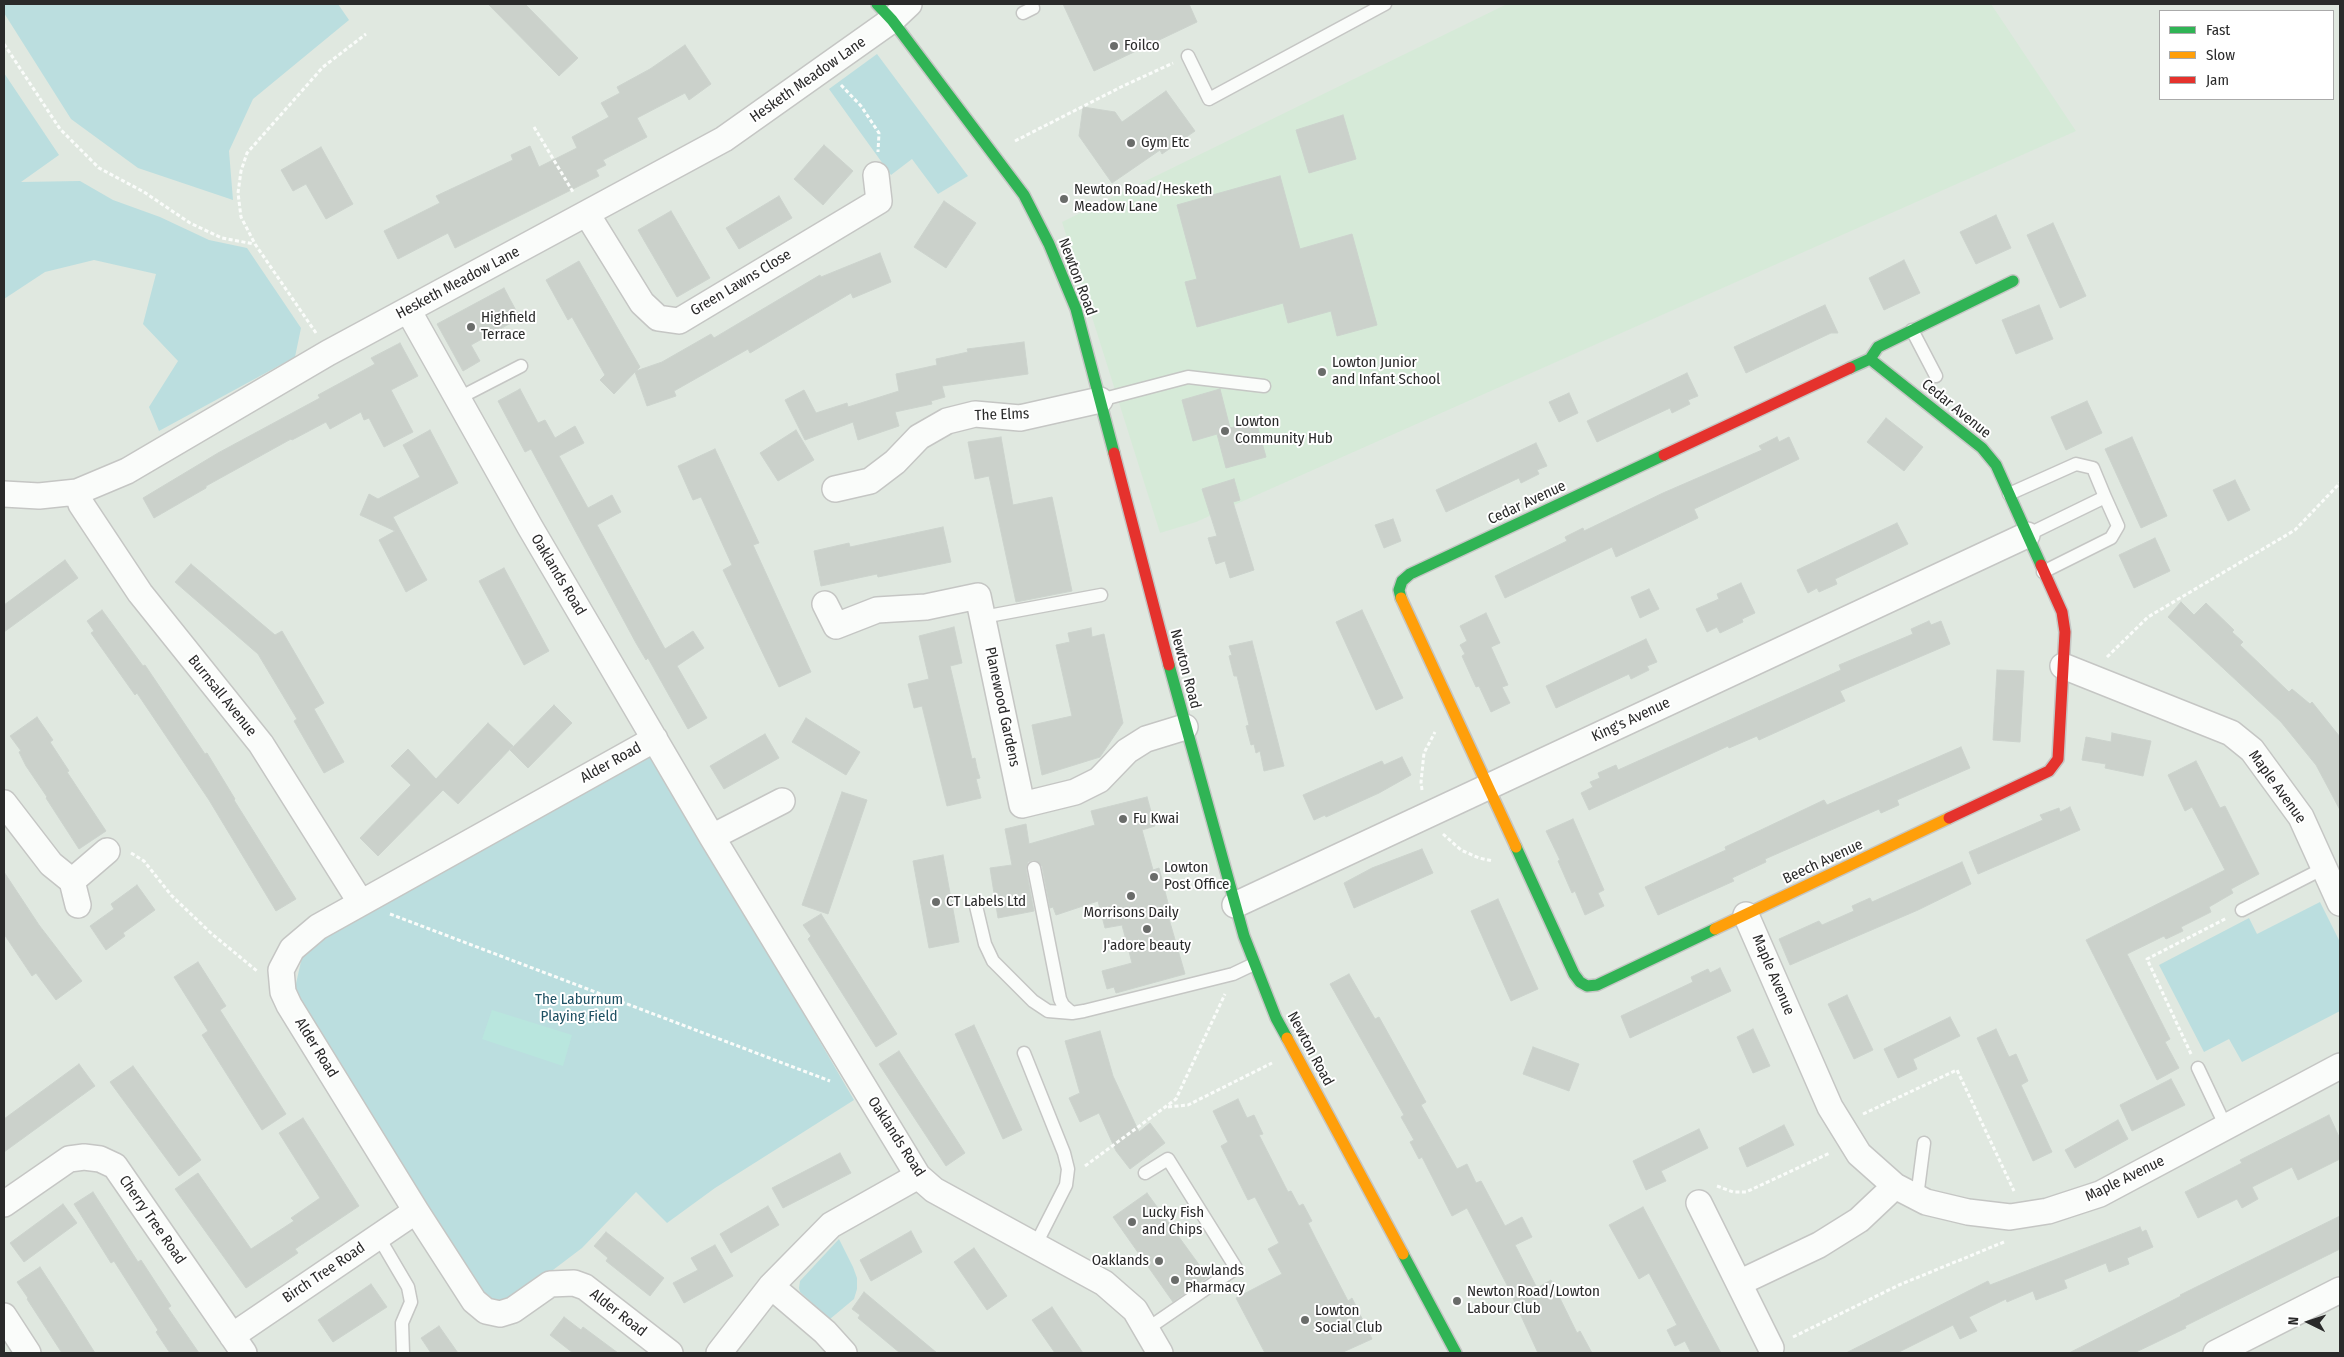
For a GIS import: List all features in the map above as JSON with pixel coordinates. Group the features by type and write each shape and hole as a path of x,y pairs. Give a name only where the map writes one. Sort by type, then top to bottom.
{"street":[{"name":"Hesketh Meadow Lane","path":"4,494 39,496 77,492 127,471 328,353 724,139 824,67 893,9"},
{"name":"Newton Road","path":"893,9 992,153 1024,195 1049,244 1076,308 1185,727 1235,905 1254,964 1276,1018 1449,1351"},
{"name":"Green Lawns Close","path":"586,214 642,303 658,318 679,321 885,205 876,175"},
{"name":"Cedar Avenue","path":"1489,787 1401,599 1399,590 1402,581 1410,574 1870,358 1878,347 2013,281"},
{"name":"Oaklands Road","path":"408,310 530,527 712,837 918,1176 934,1190 1104,1283 1134,1310 1160,1353"},
{"name":"Cedar Avenue","path":"1870,358 1982,448 1996,465 2009,494"},
{"name":"The Elms","path":"835,490 870,481 895,462 919,437 947,421 975,414 1020,418 1100,400"},
{"name":"Burnsall Avenue","path":"77,492 81,504 140,593 261,744 361,904"},
{"path":"2009,494 2027,535"},
{"name":"King's Avenue","path":"1235,905 2027,535"},
{"name":"Beech Avenue","path":"1489,787 1574,974 1580,982 1587,986 1597,984 1746,915 2049,771 2058,759 2065,632 2062,612 2027,535"},
{"name":"Planewood Gardens","path":"825,604 836,626 878,610 926,607 978,596 1022,805 1076,792 1099,780 1127,751 1146,739 1185,727"},
{"name":"Maple Avenue","path":"2063,666 2231,733 2252,750 2301,816 2340,903"},
{"name":"Alder Road","path":"655,739 318,927 292,949 281,970 283,992 416,1211 474,1301 486,1311 500,1314 513,1310 550,1284 574,1283 585,1286 670,1353"},
{"path":"712,837 782,801"},
{"path":"4,803 75,893 107,851"},
{"name":"Maple Avenue","path":"1746,915 1830,1107 1859,1154 1895,1186 1926,1202 1968,1212 2010,1217 2048,1211 2100,1194 2340,1066"},
{"name":"Cherry Tree Road","path":"4,1204 69,1159 84,1156 100,1159 115,1166 238,1344"},
{"path":"719,1353 771,1286 831,1225 918,1176"},
{"path":"1739,1283 1819,1245 1859,1220 1895,1186"},
{"path":"1699,1203 1772,1348"},
{"name":"Birch Tree Road","path":"238,1344 378,1236 416,1211"},
{"path":"771,1286 825,1332 844,1353"},
{"path":"2216,1353 2340,1290"},
{"path":"4,1316 28,1353"}],"lane":[{"path":"1188,56 1209,99 1385,4"},
{"path":"1912,330 1936,376"},
{"path":"459,398 521,366"},
{"path":"1100,400 1188,377 1264,386"},
{"path":"2009,494 2076,464 2093,468 2118,526 2111,538 2043,572"},
{"name":"King's Avenue","path":"2027,535 2105,497"},
{"path":"983,617 1101,594"},
{"path":"1034,868 1060,999 1072,1013"},
{"path":"2242,910 2324,868"},
{"path":"976,906 985,944 993,961 1033,1001 1048,1011 1072,1013 1233,974 1254,964"},
{"path":"1024,1053 1064,1153 1068,1170 1066,1185 1035,1246"},
{"path":"2198,1068 2226,1127"},
{"path":"1917,1197 1924,1143"},
{"path":"1145,1173 1168,1159 1236,1268 1147,1329"},
{"path":"378,1236 408,1287 411,1302 402,1323 403,1353"}],"path":[{"path":"328,353 304,314 255,244 241,217 238,193 241,171 247,153 323,67 366,34"},
{"path":"4,44 60,129 99,168 144,192 190,223 222,238 255,244"},
{"path":"992,153 1121,87 1188,56"},
{"path":"824,67 861,106 879,133 876,175"},
{"path":"534,127 586,214"},
{"path":"2105,659 2148,617 2295,530 2340,483"},
{"path":"107,851 122,848 144,861 172,895 212,934 283,992"},
{"path":"361,904 832,1082"},
{"path":"2198,1068 2147,959 2242,910"},
{"path":"1068,1170 1085,1166 1099,1158 1176,1099 1233,974"},
{"path":"1168,1107 1188,1105 1295,1052"},
{"path":"1699,1203 1700,1194 1707,1188 1717,1186 1733,1192 1746,1192 1957,1070 2025,1214"},
{"path":"1772,1348 1899,1285 2011,1239"}],"shaded area":[{"name":"Lowton Junior and Infant School","path":"1507,4 1991,4 2076,131 1196,522 1160,533 1062,222"},
{"path":"492,1010 572,1035 563,1066 482,1039"}],"green space":[{"path":"4,4 338,4 349,20 253,99 229,151 233,200 138,168 71,119 4,13"},
{"path":"877,54 968,176 938,194 912,159 891,175 829,89"},
{"path":"4,73 59,155 21,182 80,181 113,200 160,217 209,240 247,248 301,328 295,357 159,431 149,407 178,361 143,324 156,274 94,260 45,272 4,299"},
{"name":"The Laburnum Playing Field","path":"654,757 854,1100 715,1188 667,1223 636,1192 582,1248 520,1295 506,1301 490,1300 479,1293 301,1012 295,988 302,957 328,932 635,759"},
{"path":"2320,902 2340,942 2340,1011 2242,1062 2229,1039 2204,1052 2159,965 2249,918 2257,934"},
{"path":"839,1239 857,1278 857,1289 854,1299 830,1319 800,1292 799,1288 800,1281"}],"building":[{"path":"488,4 525,4 578,58 559,76"},
{"name":"Foilco","path":"1063,4 1189,4 1197,22 1094,71"},
{"path":"685,45 711,84 689,100 685,93 637,118 647,137 603,160 606,165 596,170 599,176 455,248 448,233 398,259 384,231 440,203 436,196 513,160 511,155 530,146 539,167 577,148 572,137 609,117 601,103 620,93 617,87 650,69"},
{"name":"Gym Etc","path":"1166,91 1195,131 1162,154 1160,150 1112,183 1079,136 1083,107 1115,112 1122,122"},
{"path":"1343,115 1356,159 1309,173 1296,130"},
{"path":"824,145 853,171 823,205 794,179"},
{"path":"321,147 353,204 326,219 306,184 293,191 281,170"},
{"path":"1280,176 1300,249 1352,234 1377,325 1337,336 1331,311 1288,323 1283,303 1197,327 1185,282 1197,279 1177,205"},
{"path":"779,196 792,218 739,249 726,228"},
{"path":"944,201 976,223 946,268 914,247"},
{"path":"671,211 710,278 677,297 638,230"},
{"path":"1996,215 2011,248 1976,264 1960,232"},
{"path":"2053,223 2086,296 2060,308 2027,235"},
{"path":"880,253 891,282 853,298 851,293 750,353 748,349 674,391 676,396 647,406 635,372 614,394 600,380 605,375 572,317 568,320 546,280 579,261 640,367 636,371 662,362 711,334 714,338 820,275 821,277"},
{"path":"1904,260 1920,293 1884,310 1869,278"},
{"name":"Highfield Terrace","path":"504,288 520,318 471,345 480,361 463,371 437,324"},
{"path":"1825,305 1838,333 1831,333 1746,373 1734,347"},
{"path":"2039,305 2053,339 2016,354 2002,320"},
{"path":"1024,342 1028,374 942,386 945,397 931,401 932,404 895,412 899,426 858,440 853,422 805,440 785,400 804,390 816,413 847,403 848,407 899,391 896,374 937,365 936,359 968,352 967,349"},
{"path":"400,343 418,376 391,390 413,432 384,447 369,418 364,420 361,412 330,429 326,422 206,486 206,488 154,518 143,498 218,453 320,398 318,395 375,364 371,358"},
{"path":"1687,373 1698,396 1688,400 1690,404 1672,413 1670,408 1597,442 1587,421"},
{"path":"520,389 538,423 545,420 555,438 575,426 584,443 559,456 588,508 612,495 621,512 597,525 665,649 693,631 704,648 677,666 707,718 688,729 648,658 646,660 636,643 531,449 525,452 498,401"},
{"name":"Lowton Community Hub","path":"1220,389 1230,428 1256,421 1266,457 1226,468 1217,434 1193,441 1182,400"},
{"path":"1569,393 1578,413 1559,422 1549,402"},
{"path":"2087,401 2102,433 2066,450 2051,417"},
{"path":"1886,418 1923,447 1904,471 1867,442"},
{"path":"430,430 458,483 393,517 427,580 406,592 379,540 395,531 360,515 369,494 378,499 420,477 403,445"},
{"path":"796,430 814,460 778,481 760,453"},
{"path":"1001,437 1013,505 1052,497 1072,591 1016,602 989,476 975,479 968,442"},
{"path":"1777,437 1779,442 1789,437 1799,459 1694,509 1698,518 1616,557 1612,547 1505,598 1495,576 1567,541 1565,537 1583,528 1584,531 1663,493 1762,450 1759,446"},
{"path":"2132,437 2167,516 2141,528 2105,449"},
{"path":"1536,443 1547,466 1537,470 1539,474 1521,483 1519,478 1446,512 1436,490"},
{"path":"715,449 759,543 753,545 811,672 779,687 723,570 732,565 701,497 693,500 678,466"},
{"path":"1234,479 1240,500 1233,502 1254,570 1230,578 1225,561 1216,564 1208,538 1217,536 1202,489"},
{"path":"2235,480 2250,510 2228,521 2213,490"},
{"path":"1393,519 1401,541 1384,548 1375,525"},
{"path":"1897,523 1908,544 1835,579 1837,584 1819,592 1817,588 1808,593 1797,570"},
{"path":"943,527 951,562 878,577 877,574 821,586 814,551 849,543 850,547"},
{"path":"2155,538 2170,571 2134,588 2119,555"},
{"path":"65,560 78,578 4,632 4,605"},
{"path":"191,564 275,635 282,631 324,703 314,709 344,762 324,773 294,721 297,719 258,654 175,582"},
{"path":"504,568 549,651 524,665 479,581"},
{"path":"1741,583 1755,613 1742,619 1743,622 1720,633 1717,627 1707,632 1696,609 1719,599 1717,594"},
{"path":"1649,589 1659,609 1640,618 1631,597"},
{"path":"2181,602 2194,615 2206,603 2234,630 2232,632 2243,642 2240,645 2289,692 2292,689 2310,704 2312,702 2340,737 2340,810 2316,765 2281,722 2168,617"},
{"path":"102,610 143,666 145,665 205,754 207,753 296,899 276,911 209,800 137,693 135,695 91,633 94,631 87,621"},
{"path":"1362,610 1403,698 1376,710 1336,622"},
{"path":"1486,613 1500,643 1491,647 1508,685 1502,687 1510,703 1491,712 1479,686 1476,687 1462,656 1465,654 1460,645 1467,641 1460,626"},
{"path":"1929,621 1931,625 1941,621 1950,644 1840,691 1845,701 1759,740 1757,736 1729,748 1728,746 1589,810 1581,793 1593,787 1590,782 1600,778 1598,773 1616,765 1618,770 1841,670 1839,665 1913,634 1911,629"},
{"path":"954,627 962,663 950,666 972,759 975,758 980,778 976,779 981,798 947,806 922,706 914,708 908,684 929,679 919,636"},
{"path":"1091,628 1092,637 1104,634 1123,723 1100,757 1042,775 1032,725 1072,716 1056,645 1070,642 1068,633"},
{"path":"1646,639 1657,662 1647,666 1649,670 1631,679 1629,674 1556,708 1546,686"},
{"path":"1252,641 1284,766 1264,771 1260,751 1256,753 1254,744 1251,745 1246,726 1249,725 1237,676 1234,676 1229,656 1232,655 1229,646"},
{"path":"1997,670 2024,671 2020,742 1993,740"},
{"path":"554,705 572,723 528,768 510,750"},
{"path":"37,717 53,740 50,742 69,771 67,772 106,831 79,849 26,766 19,752 21,751 10,736"},
{"path":"806,718 860,752 846,775 792,742"},
{"path":"488,723 513,746 458,804 443,790 378,856 360,838 411,785 391,766 408,749 436,779"},
{"path":"2112,733 2151,741 2143,776 2105,768 2106,764 2082,760 2086,737 2111,742"},
{"path":"765,734 779,758 724,789 710,766"},
{"path":"1961,747 1970,768 1897,800 1899,805 1881,813 1879,809 1765,859 1766,862 1732,878 1734,881 1658,915 1645,887 1726,850 1725,847 1824,800 1827,805"},
{"path":"1402,757 1411,775 1379,793 1326,817 1325,815 1314,820 1303,795 1382,761 1384,765"},
{"path":"2196,761 2220,808 2225,806 2259,874 2231,889 2233,893 2209,907 2211,912 2181,927 2183,931 2166,939 2164,936 2127,954 2170,1039 2165,1042 2179,1068 2157,1080 2086,940 2225,870 2192,807 2185,811 2168,775"},
{"path":"842,792 867,800 828,914 802,905"},
{"path":"1147,797 1155,826 1142,830 1153,870 1159,868 1170,911 1167,912 1185,974 1116,993 1114,987 1107,989 1102,971 1132,963 1122,925 1105,928 1098,901 1056,915 1053,907 1050,908 1042,866 1033,860 1028,862 1026,869 1034,911 998,918 990,868 1012,865 1005,829 1026,824 1029,844 1095,825 1091,811"},
{"path":"2070,807 2080,830 1978,874 1969,852 2043,820 2040,815 2059,808 2060,812"},
{"path":"1573,819 1604,890 1598,893 1604,906 1585,915 1575,891 1572,893 1558,861 1560,860 1546,831"},
{"path":"1422,849 1433,873 1354,908 1344,883 1372,868"},
{"name":"CT Labels Ltd","path":"943,855 959,942 929,948 913,861"},
{"path":"1962,862 1971,884 1918,910 1790,965 1779,939 1819,921 1822,925 1854,911 1852,906 1870,898 1872,902"},
{"path":"4,872 39,925 82,981 56,1000 36,973 32,976 4,934"},
{"path":"137,885 155,910 123,933 125,936 106,950 90,926 114,909 111,904"},
{"path":"1498,899 1538,989 1511,1001 1471,911"},
{"path":"821,914 897,1034 876,1047 808,939 811,936 803,925"},
{"path":"198,962 226,1006 220,1010 286,1114 262,1130 202,1035 208,1031 174,977"},
{"path":"1720,968 1731,991 1630,1038 1621,1016 1693,982 1691,977 1708,969 1710,973"},
{"path":"1349,974 1375,1019 1379,1017 1409,1071 1426,1102 1421,1105 1457,1169 1467,1164 1476,1183 1481,1181 1505,1226 1522,1217 1532,1237 1515,1245 1537,1288 1551,1280 1577,1333 1580,1331 1592,1353 1538,1353 1506,1283 1467,1208 1452,1216 1422,1157 1419,1159 1410,1142 1414,1140 1401,1117 1404,1115 1330,984"},
{"path":"1847,995 1873,1050 1854,1059 1828,1004"},
{"path":"1950,1017 1960,1036 1913,1059 1917,1069 1898,1078 1884,1049"},
{"path":"974,1025 1022,1130 1003,1139 955,1034"},
{"path":"1753,1029 1770,1066 1753,1073 1737,1037"},
{"path":"1996,1029 2009,1057 2016,1054 2028,1081 2021,1085 2052,1152 2033,1161 1977,1038"},
{"path":"1100,1031 1113,1076 1139,1132 1150,1123 1165,1143 1130,1169 1116,1151 1099,1113 1080,1122 1069,1098 1080,1093 1065,1041"},
{"path":"1533,1047 1579,1064 1569,1091 1523,1074"},
{"path":"899,1051 965,1153 946,1166 879,1064"},
{"path":"79,1064 95,1086 4,1152 4,1119"},
{"path":"133,1066 201,1160 179,1176 110,1082"},
{"path":"2171,1079 2185,1105 2132,1131 2120,1105"},
{"path":"1238,1099 1247,1118 1254,1115 1263,1134 1259,1135 1288,1192 1291,1191 1299,1206 1303,1204 1312,1221 1308,1223 1316,1239 1348,1301 1352,1298 1372,1339 1341,1353 1265,1353 1236,1298 1282,1274 1268,1249 1279,1243 1255,1197 1248,1200 1221,1146 1228,1142 1213,1111"},
{"path":"2329,1115 2340,1139 2340,1159 2298,1180 2292,1167 2252,1187 2258,1199 2242,1208 2237,1199 2198,1218 2185,1192 2242,1163 2240,1160"},
{"path":"303,1118 359,1206 295,1249 298,1253 246,1288 175,1189 198,1173 251,1249 294,1221 291,1218 320,1198 279,1133"},
{"path":"2118,1120 2128,1139 2075,1168 2065,1150"},
{"path":"1784,1125 1794,1145 1747,1167 1739,1148"},
{"path":"1699,1129 1708,1148 1661,1171 1666,1181 1646,1190 1633,1161"},
{"path":"840,1153 851,1173 783,1208 772,1188"},
{"path":"93,1192 138,1262 141,1260 171,1306 168,1308 199,1353 170,1353 156,1332 158,1330 114,1261 111,1263 74,1204"},
{"path":"1147,1193 1208,1277 1173,1302 1113,1217"},
{"path":"63,1204 77,1223 24,1262 10,1243"},
{"path":"768,1206 779,1225 731,1253 720,1234"},
{"path":"1643,1207 1721,1353 1691,1353 1685,1341 1675,1346 1667,1330 1677,1325 1649,1273 1639,1279 1609,1225"},
{"path":"2340,1216 2340,1249 2185,1326 2186,1328 2134,1353 2069,1353 2180,1295"},
{"path":"2140,1227 2142,1232 2146,1230 2153,1247 2127,1258 2129,1264 2109,1272 2106,1263 2064,1280 2067,1288 2036,1300 2033,1291 2007,1302 2006,1299 1969,1317 1977,1331 1960,1339 1953,1325 1897,1353 1846,1353 1988,1281 1990,1285"},
{"path":"911,1231 922,1252 871,1281 860,1260"},
{"path":"606,1232 664,1278 650,1296 606,1261 608,1258 594,1246"},
{"path":"715,1245 733,1276 684,1303 673,1283 698,1270 691,1258"},
{"path":"974,1248 1007,1296 987,1310 954,1262"},
{"path":"40,1267 95,1353 62,1353 27,1299 17,1282"},
{"path":"371,1284 387,1307 333,1342 318,1320"},
{"path":"864,1292 937,1353 900,1353 858,1318 860,1315 852,1309"},
{"path":"1052,1307 1083,1353 1055,1353 1032,1320"},
{"path":"564,1317 581,1330 583,1327 618,1353 573,1353 550,1335"},
{"path":"439,1326 458,1353 431,1353 421,1338"}],"traffic: fast":[{"path":"877,4 892,20 1024,195 1049,244 1076,309 1114,453"},
{"path":"1850,368 1870,359 1878,347 2013,281"},
{"path":"1870,359 1982,448 1996,465 2041,565"},
{"path":"1401,598 1399,590 1402,581 1410,574 1664,455"},
{"path":"1169,665 1244,936 1276,1018 1287,1038"},
{"path":"1516,847 1574,974 1580,982 1587,986 1597,985 1715,929"},
{"path":"1403,1254 1456,1353"}],"traffic: slow":[{"path":"1401,598 1516,847"},
{"path":"1715,929 1949,818"},
{"path":"1287,1038 1403,1254"}],"traffic: jam":[{"path":"1664,455 1850,368"},
{"path":"1114,453 1169,665"},
{"path":"1949,818 2049,771 2058,759 2065,632 2062,612 2041,565"}],"place":[{"name":"Foilco","path":"1114,46"},
{"name":"Gym Etc","path":"1131,143"},
{"name":"Newton Road/Hesketh Meadow Lane","path":"1064,199"},
{"name":"Highfield Terrace","path":"471,327"},
{"name":"Lowton Junior and Infant School","path":"1322,372"},
{"name":"Lowton Community Hub","path":"1225,431"},
{"name":"Fu Kwai","path":"1123,819"},
{"name":"Lowton Post Office","path":"1154,877"},
{"name":"Morrisons Daily","path":"1131,896"},
{"name":"CT Labels Ltd","path":"936,902"},
{"name":"J'adore beauty","path":"1147,929"},
{"name":"Lucky Fish and Chips","path":"1132,1222"},
{"name":"Oaklands","path":"1159,1261"},
{"name":"Rowlands Pharmacy","path":"1175,1280"},
{"name":"Newton Road/Lowton Labour Club","path":"1457,1301"},
{"name":"Lowton Social Club","path":"1305,1320"}]}
